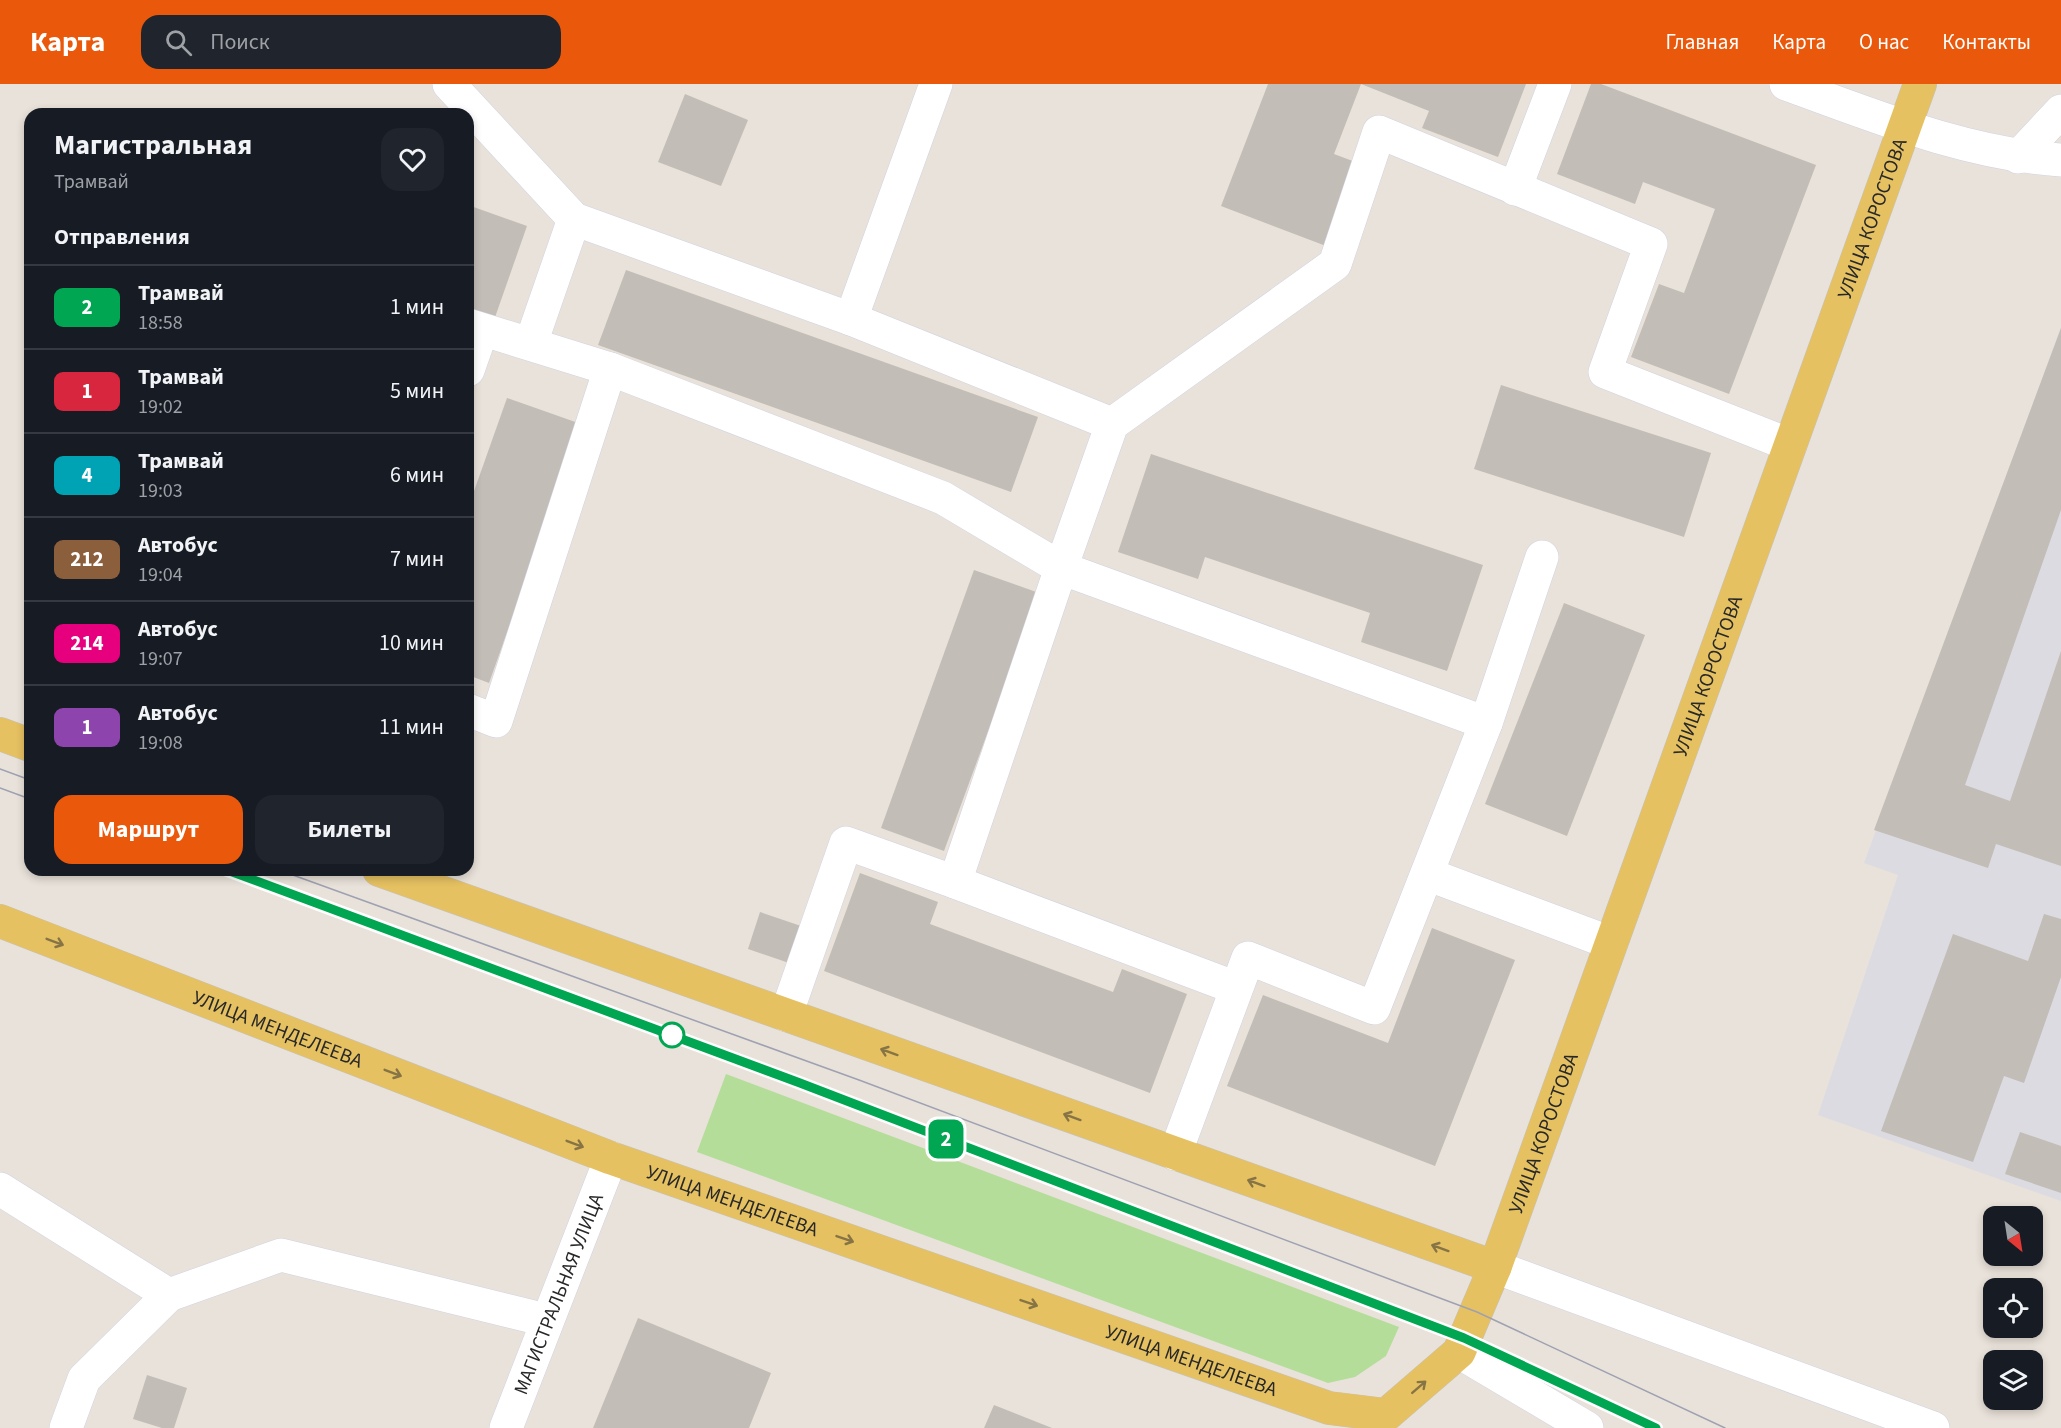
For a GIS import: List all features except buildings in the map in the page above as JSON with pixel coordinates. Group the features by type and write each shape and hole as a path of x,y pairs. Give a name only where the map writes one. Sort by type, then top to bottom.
{"main road":[{"name":"УЛИЦА КОРОСТОВА","path":"1495,1267 1920,84"},
{"path":"0,734 24,743"},
{"path":"397,876 1495,1267"},
{"name":"УЛИЦА МЕНДЕЛЕЕВА","path":"0,921 611,1158 1329,1408 1384,1421 1459,1352 1495,1267"}],"street":[{"path":"449,84 471,108"},
{"path":"851,319 936,84"},
{"path":"1515,189 1554,84"},
{"path":"1788,84 1904,127 2018,158 2061,160"},
{"path":"474,111 574,219 851,319 1112,424"},
{"path":"2018,158 2061,111"},
{"path":"955,882 1112,424 1335,264 1379,132 1651,244 1605,372 1790,445"},
{"path":"531,343 574,219"},
{"path":"475,327 610,369 943,498 1061,568 1486,723"},
{"path":"474,712 496,721 610,369"},
{"path":"1175,1154 1248,958 1374,1008 1486,723 1542,557"},
{"path":"786,1015 846,843 1236,988"},
{"path":"1427,874 1611,944"},
{"name":"МАГИСТРАЛЬНАЯ УЛИЦА","path":"506,1428 546,1320 611,1158"},
{"path":"0,1189 169,1295"},
{"path":"66,1428 84,1379 169,1295 281,1255 546,1320"},
{"path":"1495,1267 1933,1428"},
{"path":"1459,1352 1587,1428"}],"shaded area":[{"path":"2061,327 2061,1201 1818,1115 1898,875 1864,863"}],"green space":[{"path":"726,1074 1399,1327 1386,1356 1355,1377 1328,1383 697,1152"}],"tram line":[{"path":"0,769 24,778"},
{"path":"0,788 24,797"},
{"path":"243,876 822,1091 1464,1338 1656,1428"},
{"name":"2","path":"244,876 800,1083 1464,1338 1656,1428"},
{"path":"296,876 859,1080 1477,1312 1725,1428"}]}
